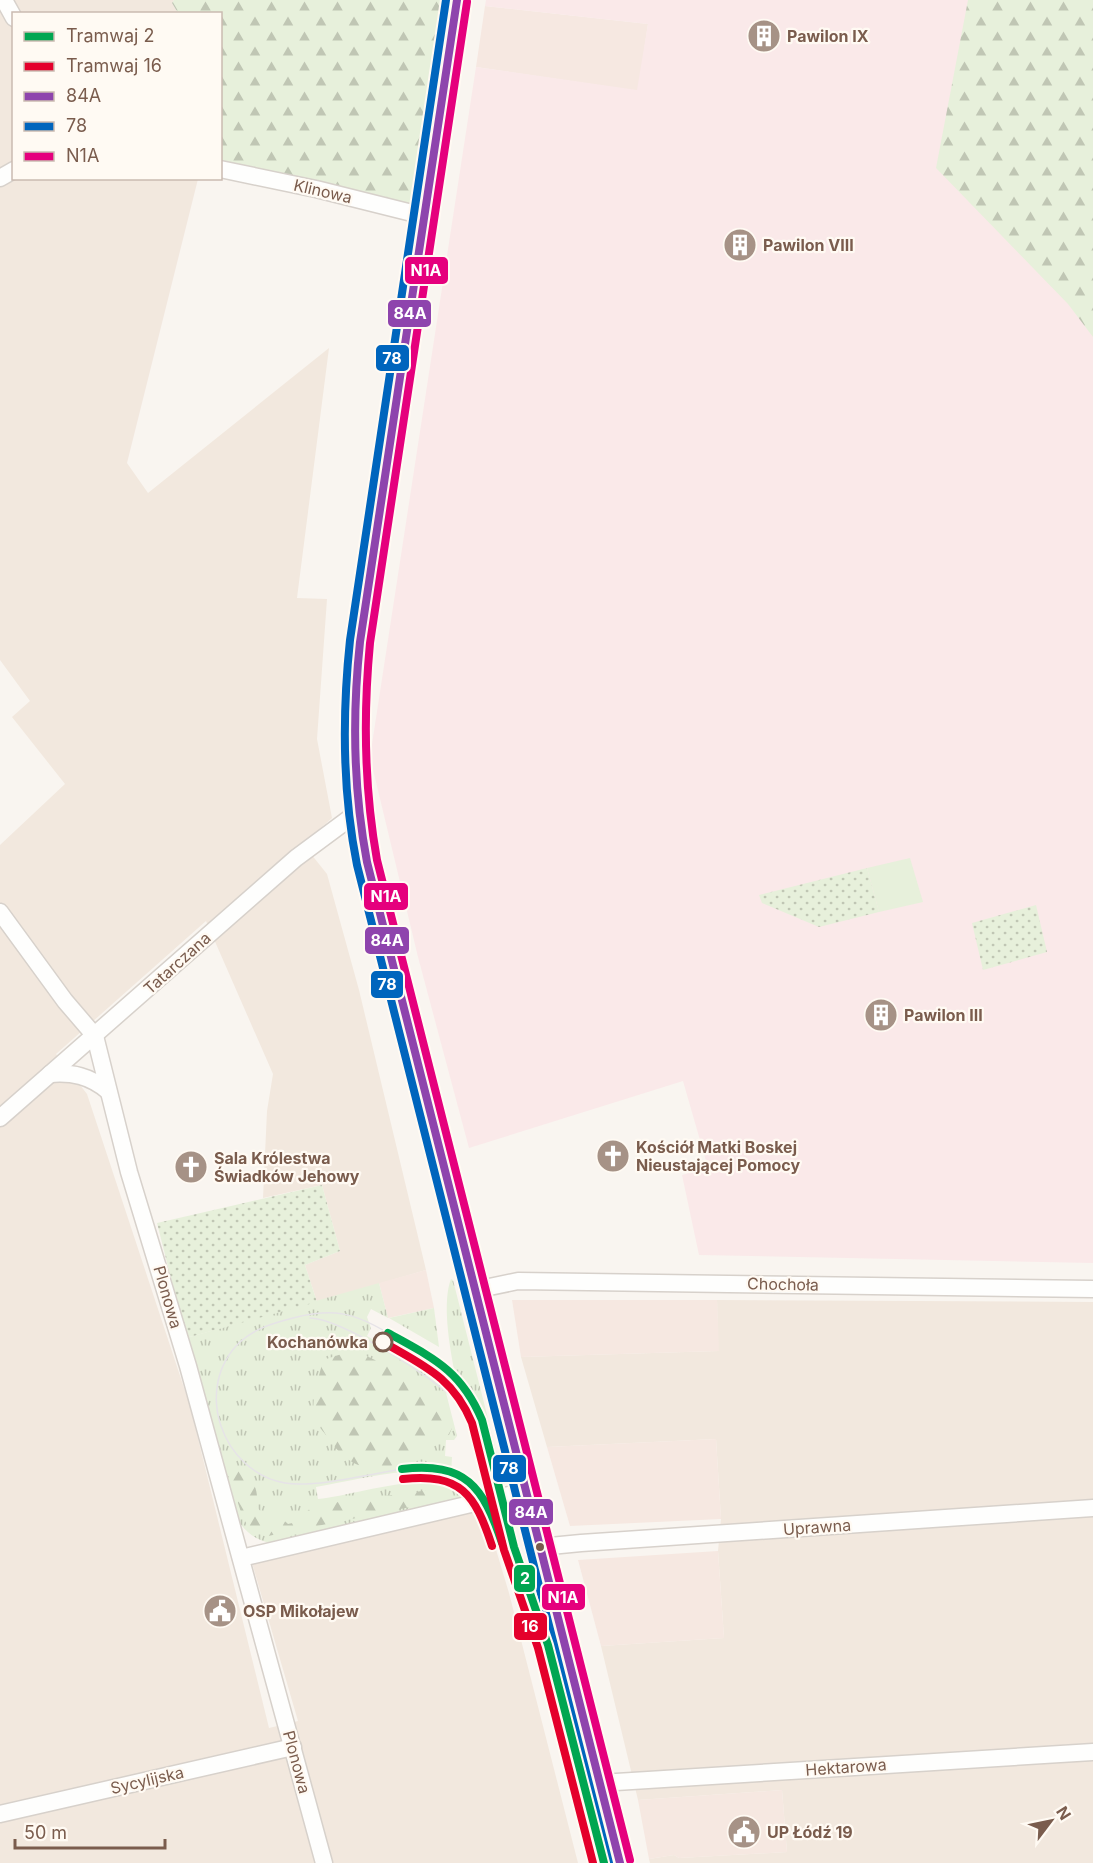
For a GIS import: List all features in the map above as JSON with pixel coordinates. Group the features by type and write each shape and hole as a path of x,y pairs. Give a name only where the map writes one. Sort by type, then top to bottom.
{"main road":[{"path":"457,0 357,667 353,740 358,812 367,862 620,1863"}],"street":[{"path":"4,0 12,14"},
{"name":"Klinowa","path":"222,169 316,189 424,216"},
{"name":"Tatarczana","path":"0,1118 296,858 358,812"},
{"path":"0,912 64,1001 95,1036"},
{"name":"Plonowa","path":"95,1036 129,1172 188,1366 324,1863"},
{"path":"50,1074 77,1074 98,1083 108,1091"},
{"name":"Chochoła","path":"475,1290 518,1281 1093,1290"},
{"path":"241,1558 526,1491"},
{"name":"Uprawna","path":"540,1547 1093,1508"},
{"name":"Sycylijska","path":"0,1814 293,1746"},
{"name":"Hektarowa","path":"600,1783 1093,1752"}],"shaded area":[{"path":"0,0 174,0 172,3 177,12 12,12 12,180 198,180 127,463 148,493 329,348 297,598 327,599 317,739 332,818 303,844 327,874 359,990 426,1270 317,1302 305,1265 340,1251 322,1185 263,1198 267,1111 273,1074 206,921 56,1054 87,1094 190,1406 269,1728 298,1721 252,1563 483,1506 509,1593 578,1863 0,1863 0,845 65,784 12,717 30,701 0,660"},
{"path":"486,0 1093,0 1093,1263 699,1255 682,1175 708,1168 683,1081 469,1148 418,957 370,757 476,67 637,90 648,24 485,6"},
{"path":"485,6 648,24 638,91 476,67"},
{"path":"426,1270 434,1308 388,1318 379,1283"},
{"path":"512,1300 717,1300 719,1351 521,1357"},
{"path":"717,1300 1093,1302 1093,1863 650,1863 649,1859 674,1855 679,1858 787,1852 782,1790 638,1800 601,1646 724,1638 718,1551 721,1519 716,1439 547,1447 521,1357 718,1351"},
{"path":"716,1439 721,1519 570,1526 547,1447"},
{"path":"718,1551 724,1638 601,1646 578,1560"},
{"path":"782,1790 787,1852 679,1858 674,1855 649,1859 638,1800"}],"green space":[{"path":"174,0 446,0 415,206 222,163 222,12 177,12 172,3"},
{"path":"968,0 1093,0 1093,337 1068,304 936,168"},
{"path":"910,858 923,902 879,912 867,868"},
{"path":"867,868 879,912 819,927 762,903 759,895"},
{"path":"1036,905 1047,952 983,970 972,923"},
{"path":"322,1185 340,1251 305,1265 317,1302 186,1338 157,1223"},
{"path":"451,1279 505,1486 503,1487 496,1456 493,1457 501,1488 485,1492 464,1415 451,1353 447,1324 447,1299"},
{"path":"379,1283 388,1318 371,1309 367,1317 371,1328 367,1336 443,1381 457,1436 454,1440 446,1440 445,1456 452,1457 451,1475 421,1471 366,1477 316,1487 318,1499 415,1483 434,1483 450,1488 463,1497 270,1543 260,1540 249,1533 239,1522 186,1338"},
{"path":"434,1308 439,1347 389,1318"},
{"path":"354,1350 421,1382 436,1406 446,1409 452,1428 449,1435 430,1443 406,1461 382,1468 362,1466 345,1457 317,1424 314,1404 323,1360"},
{"path":"238,1470 254,1485 257,1494 256,1506 262,1513 276,1513 288,1524 305,1520 308,1510 338,1502 430,1490 435,1497 425,1504 268,1536 252,1532 243,1518 229,1476"}],"tram line":[{"path":"388,1333 353,1316 331,1313 307,1315 265,1327 240,1342 226,1361 218,1382 217,1404 221,1426 230,1446 245,1463 263,1476 285,1483 312,1484 402,1469"},
{"path":"310,1318 325,1321 365,1339 409,1365 446,1392 473,1421 490,1457"},
{"name":"2","path":"388,1333 432,1358 455,1377 474,1403 482,1420 514,1547 548,1645 604,1863"},
{"name":"16","path":"383,1342 424,1366 446,1383 456,1394 472,1423 504,1550 538,1648 593,1863"},
{"name":"2","path":"402,1469 442,1470 457,1474 469,1482 487,1506 502,1543"},
{"name":"16","path":"403,1479 439,1480 463,1491 472,1500 479,1513 492,1546"}],"transit line":[{"name":"78","path":"446,0 350,640 345,725 348,809 357,865 609,1863"},
{"name":"84A","path":"457,0 360,642 355,725 359,807 367,862 620,1863"},
{"name":"N1A","path":"467,2 370,643 366,698 369,806 377,860 630,1860"}],"place":[{"name":"Pawilon IX","path":"764,36"},
{"name":"Pawilon VIII","path":"740,245"},
{"name":"Pawilon III","path":"881,1015"},
{"name":"Kościół Matki Boskej Nieustającej Pomocy","path":"613,1156"},
{"name":"Sala Królestwa Świadków Jehowy","path":"191,1167"},
{"name":"Kochanówka","path":"383,1342"},
{"name":"OSP Mikołajew","path":"220,1611"},
{"name":"UP Łódź 19","path":"744,1832"}]}
